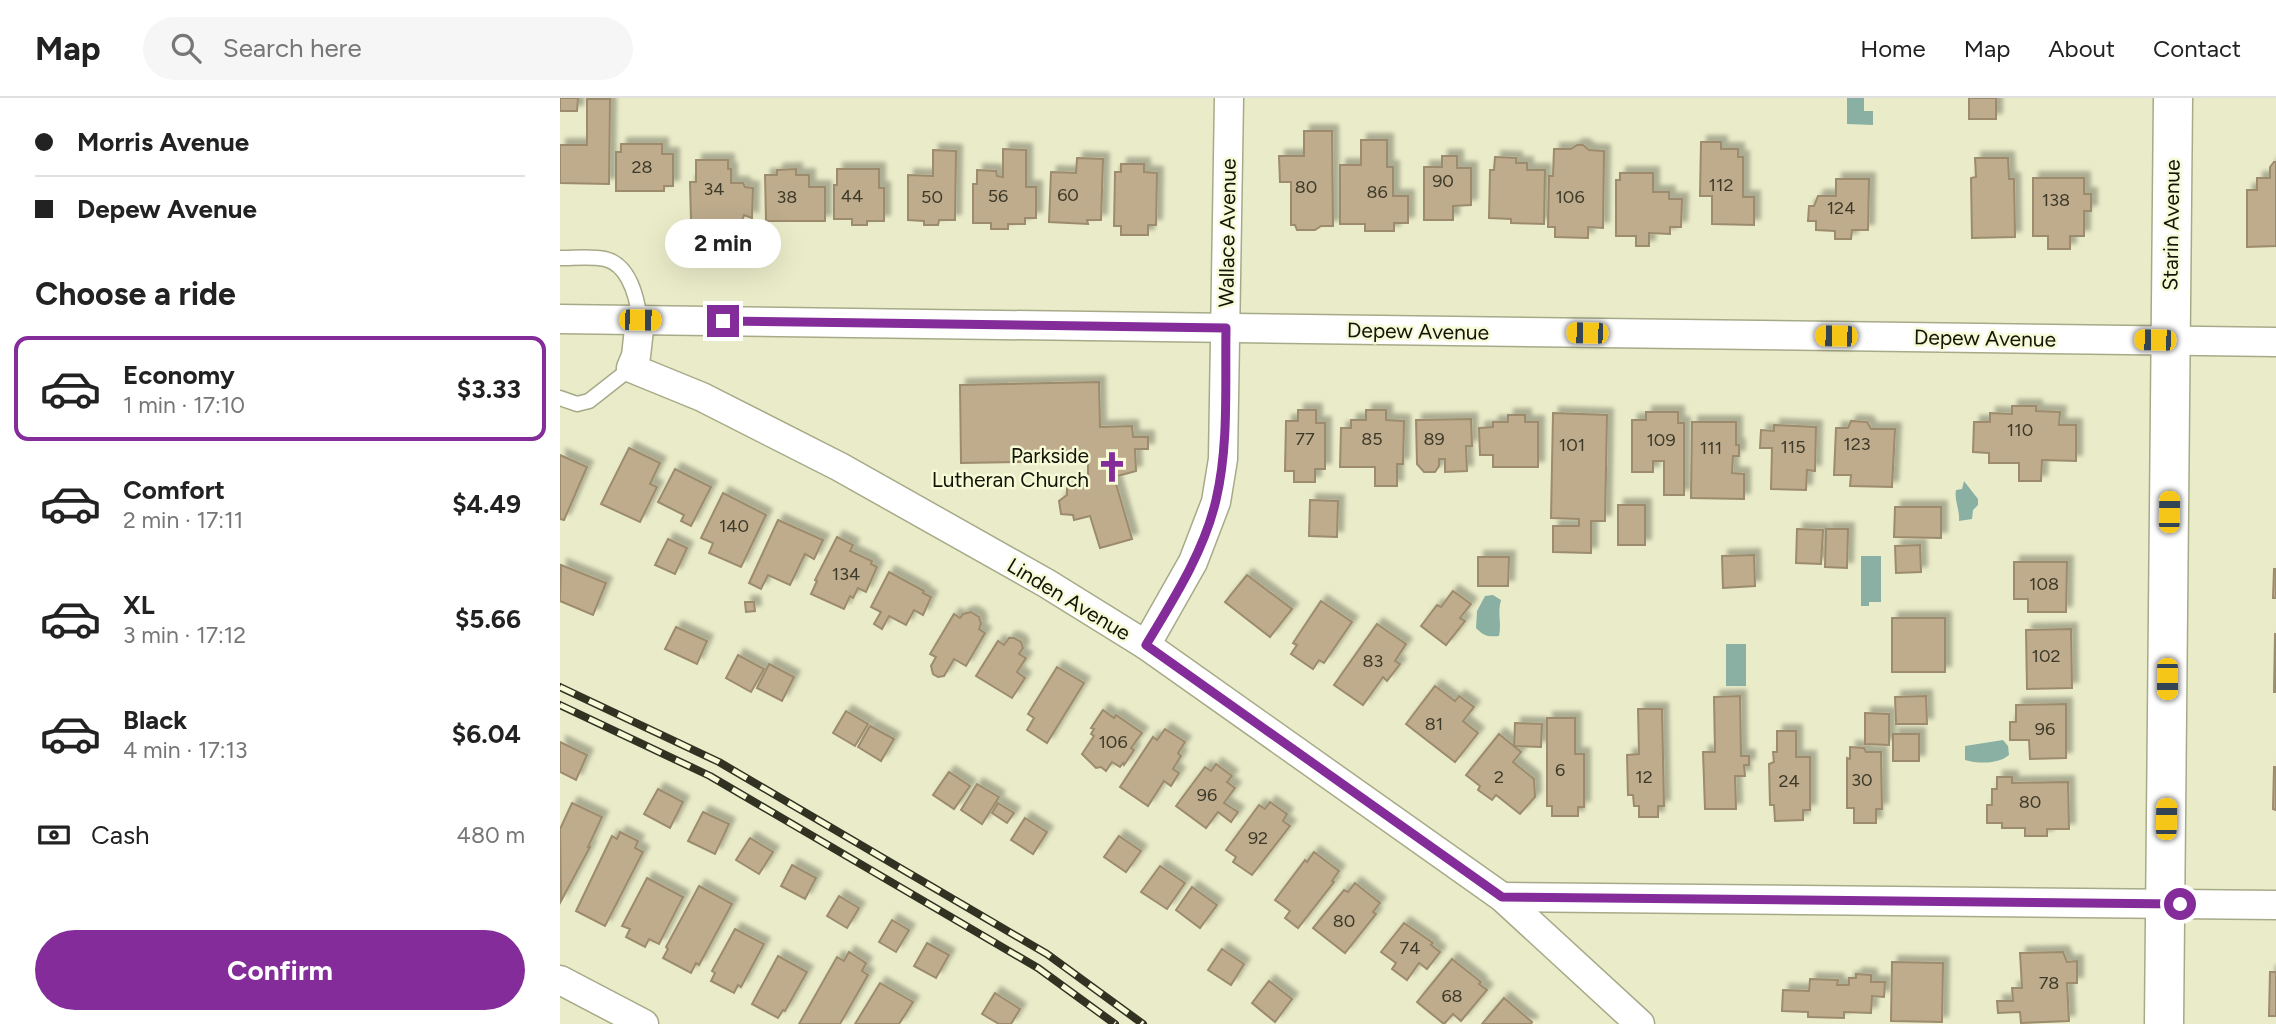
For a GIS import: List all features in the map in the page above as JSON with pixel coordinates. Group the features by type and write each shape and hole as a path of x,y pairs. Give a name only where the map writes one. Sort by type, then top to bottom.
{"street":[{"name":"Wallace Avenue","path":"1146,645 1193,562 1216,502 1223,459 1229,98"},
{"name":"Starin Avenue","path":"2164,1024 2173,98"},
{"name":"Depew Avenue","path":"560,318 2276,342"},
{"path":"631,368 636,356 640,320"},
{"name":"Linden Avenue","path":"631,368 702,397 840,467 1046,583 1146,645 1502,897 1640,1024"},
{"path":"1502,897 2276,905"},
{"path":"560,980 644,1024"}],"lane":[{"path":"560,258 606,259 620,267 638,300 640,320"},
{"path":"560,398 577,404 589,401 631,368"}],"shaded area":[{"path":"1847,98 1864,98 1864,111 1873,111 1873,125 1847,124"},
{"path":"1964,481 1978,499 1978,505 1973,510 1972,519 1959,521 1956,490 1962,489"},
{"path":"1861,556 1881,556 1881,602 1869,602 1869,606 1861,606"},
{"path":"1493,595 1501,600 1499,636 1486,635 1476,628 1477,611 1485,596"},
{"path":"1726,644 1746,644 1746,686 1726,686"},
{"path":"2003,740 2008,746 2009,755 2005,758 1988,762 1965,760 1965,746"}],"building":[{"path":"560,98 578,98 577,111 560,111"},
{"path":"1969,98 1996,98 1996,119 1969,119"},
{"path":"587,99 610,99 609,184 560,183 560,145 587,145"},
{"path":"1304,131 1332,131 1333,226 1321,226 1315,230 1297,230 1295,225 1291,225 1291,182 1280,182 1279,156 1304,156"},
{"path":"1361,140 1387,140 1387,167 1393,167 1393,196 1408,196 1408,223 1394,223 1394,231 1365,231 1365,224 1340,224 1340,165 1361,165"},
{"path":"1701,142 1721,142 1721,149 1738,149 1738,157 1743,157 1743,197 1754,197 1754,225 1712,224 1712,196 1700,196"},
{"path":"621,144 662,144 662,154 673,154 673,186 664,186 664,191 616,191 616,152 621,152"},
{"path":"1583,145 1589,150 1604,151 1603,228 1588,227 1588,238 1555,237 1555,227 1548,227 1549,176 1553,176 1554,149 1571,149"},
{"path":"1003,149 1026,150 1026,187 1036,187 1036,218 1025,218 1025,224 1008,224 1008,229 991,229 991,223 973,223 973,184 977,184 977,170 996,171 997,176 1003,177"},
{"path":"933,150 956,151 955,220 939,220 938,225 924,225 924,221 908,220 908,175 933,176"},
{"path":"1442,156 1457,156 1457,168 1471,168 1471,205 1453,206 1453,220 1424,220 1424,167 1442,167"},
{"path":"1495,157 1516,158 1516,163 1527,163 1527,170 1545,170 1544,224 1511,223 1511,219 1489,218 1490,170 1494,170"},
{"path":"1077,158 1103,159 1101,220 1087,220 1088,224 1049,222 1051,172 1076,173"},
{"path":"1975,158 2008,158 2009,179 2014,179 2015,237 1972,238 1971,178 1976,177"},
{"path":"696,160 728,160 731,183 743,183 745,187 753,188 752,218 744,215 742,221 725,221 725,226 706,227 706,220 691,220 690,182 696,182"},
{"path":"2274,162 2276,246 2247,247 2247,190 2257,190 2257,178 2270,178 2270,167"},
{"path":"1121,164 1144,164 1144,172 1157,173 1156,225 1148,225 1148,235 1121,235 1121,226 1114,226 1115,172 1121,172"},
{"path":"796,169 796,175 809,175 809,187 825,187 825,221 766,221 765,175 777,175 777,170"},
{"path":"837,169 879,169 879,188 884,188 884,221 867,221 867,225 852,225 852,219 834,219"},
{"path":"1620,173 1653,173 1653,192 1669,192 1669,199 1682,199 1681,227 1670,227 1670,234 1649,233 1649,246 1636,246 1636,236 1616,236 1616,180 1620,180"},
{"path":"2033,178 2084,178 2084,194 2091,194 2091,211 2084,211 2084,236 2070,236 2070,249 2048,249 2048,236 2033,236"},
{"path":"1836,179 1869,179 1868,230 1852,230 1851,239 1835,239 1835,231 1816,230 1816,221 1808,221 1809,206 1814,206 1818,196 1836,196"},
{"name":"Parkside Lutheran Church","path":"1099,382 1100,427 1132,426 1133,437 1148,437 1148,449 1135,449 1136,471 1114,477 1132,539 1100,548 1090,516 1074,520 1073,515 1061,514 1059,501 1067,495 1067,488 1088,488 1088,461 961,463 960,385"},
{"path":"2012,406 2036,406 2036,411 2060,412 2059,425 2076,425 2076,461 2042,460 2041,481 2019,481 2019,463 1989,463 1989,453 1973,452 1974,422 1990,422 1990,413 2012,414"},
{"path":"1298,410 1316,410 1316,423 1325,423 1325,469 1315,469 1315,482 1294,482 1294,471 1285,471 1286,421 1298,421"},
{"path":"1366,410 1386,410 1386,420 1404,421 1403,464 1397,464 1397,486 1375,486 1375,467 1340,467 1341,428 1351,428 1351,420 1366,420"},
{"path":"1646,412 1678,412 1678,423 1684,423 1684,495 1664,495 1664,461 1653,461 1653,472 1632,472 1632,420 1646,420"},
{"path":"1553,413 1607,415 1605,521 1591,521 1591,553 1553,552 1553,526 1579,526 1579,519 1551,518"},
{"path":"1508,415 1525,415 1525,422 1538,422 1538,467 1493,467 1493,455 1480,455 1479,428 1493,427 1493,422 1508,422"},
{"path":"1471,419 1472,446 1466,446 1467,471 1445,472 1445,459 1439,459 1435,472 1424,472 1417,464 1416,420"},
{"path":"1851,421 1867,422 1871,429 1895,429 1892,487 1850,486 1851,475 1834,475 1836,428 1848,428"},
{"path":"1692,422 1736,422 1739,456 1733,456 1732,473 1744,474 1744,499 1691,498"},
{"path":"1774,425 1816,427 1815,471 1807,470 1806,490 1771,489 1772,448 1760,448 1761,430 1774,431"},
{"path":"629,448 660,463 650,484 657,487 640,522 601,504"},
{"path":"560,455 587,467 564,520 560,519"},
{"path":"675,469 711,487 691,526 681,521 684,515 658,502"},
{"path":"723,493 766,515 741,567 709,553 713,543 701,538"},
{"path":"1310,500 1338,501 1337,537 1309,536"},
{"path":"1618,505 1645,505 1645,545 1618,545"},
{"path":"1895,507 1941,507 1941,538 1894,537"},
{"path":"778,520 823,540 814,559 805,554 790,585 768,575 761,589 749,583"},
{"path":"1797,529 1823,530 1821,564 1796,563"},
{"path":"1826,529 1848,529 1847,568 1825,567"},
{"path":"837,537 853,545 850,551 872,561 871,564 877,567 866,592 858,588 853,598 850,596 844,609 811,594 817,581 815,580"},
{"path":"668,539 687,548 675,574 655,565"},
{"path":"1920,545 1921,572 1896,573 1895,546"},
{"path":"1754,555 1755,586 1723,588 1722,556"},
{"path":"1478,557 1509,557 1508,586 1478,586"},
{"path":"2014,562 2067,562 2066,612 2028,612 2028,599 2014,599"},
{"path":"561,565 606,583 593,615 560,601"},
{"path":"2276,569 2276,598 2273,598"},
{"path":"889,572 931,597 923,615 914,610 906,625 889,616 882,629 874,624 881,612 871,607"},
{"path":"1247,575 1292,609 1270,637 1225,602"},
{"path":"1453,591 1471,604 1460,618 1465,621 1446,645 1421,626 1437,605 1441,607"},
{"path":"1321,601 1352,622 1324,663 1319,660 1313,669 1291,654 1297,645 1293,643"},
{"path":"745,602 754,602 755,611 746,612"},
{"path":"971,612 979,617 979,629 985,633 966,666 954,659 944,676 938,677 933,674 931,666 936,657 930,654 954,614 960,618"},
{"path":"1892,618 1945,618 1945,672 1892,672"},
{"path":"1377,624 1406,644 1395,661 1400,664 1387,681 1383,677 1363,705 1334,685"},
{"path":"676,627 707,641 697,664 665,649"},
{"path":"2071,629 2072,688 2027,689 2026,630"},
{"path":"2275,634 2276,692 2274,692"},
{"path":"1009,638 1021,642 1023,648 1019,654 1026,658 1017,672 1025,678 1012,698 976,676 998,641 1004,645"},
{"path":"738,655 764,669 751,692 726,678"},
{"path":"769,664 794,677 782,701 757,688"},
{"path":"1057,667 1084,683 1047,743 1027,730 1034,718 1028,714"},
{"path":"1435,686 1455,701 1459,696 1474,707 1463,721 1478,733 1455,762 1406,724"},
{"path":"1740,696 1741,756 1749,756 1749,765 1744,765 1745,776 1735,776 1736,809 1705,809 1703,752 1715,752 1714,697"},
{"path":"1926,696 1927,724 1896,724 1895,697"},
{"path":"2066,704 2066,758 2030,759 2029,740 2010,740 2010,722 2016,722 2016,705"},
{"path":"1638,709 1662,709 1664,806 1658,806 1658,817 1639,817 1639,806 1634,806 1633,795 1628,795 1627,755 1639,754"},
{"path":"1103,710 1114,718 1116,715 1142,733 1131,748 1134,750 1124,765 1123,763 1120,767 1112,762 1106,771 1101,767 1096,768 1082,754 1094,736 1091,734 1094,729 1091,728"},
{"path":"846,711 868,724 855,746 833,733"},
{"path":"1865,713 1889,714 1889,745 1865,744"},
{"path":"1547,718 1575,718 1575,754 1584,754 1584,807 1578,807 1578,816 1552,816 1552,806 1547,806"},
{"path":"1515,723 1542,724 1541,747 1514,746"},
{"path":"870,726 894,739 881,761 858,747"},
{"path":"1165,729 1185,742 1173,769 1179,773 1171,786 1164,781 1148,806 1120,787 1153,737 1157,740"},
{"path":"1777,731 1796,731 1796,757 1810,757 1810,810 1803,810 1803,820 1775,821 1774,805 1770,805 1769,764 1774,762 1773,752 1777,752"},
{"path":"1499,734 1521,752 1513,762 1534,779 1535,797 1520,814 1496,795 1492,800 1478,790 1480,786 1466,775"},
{"path":"1893,734 1919,734 1919,761 1893,761"},
{"path":"560,742 587,755 576,780 560,772"},
{"path":"1850,747 1864,748 1866,752 1881,752 1882,809 1876,809 1876,823 1854,823 1854,808 1847,808 1847,758 1850,759"},
{"path":"1216,764 1232,776 1227,782 1235,788 1224,803 1238,812 1231,822 1218,812 1206,828 1176,806 1205,767 1211,771"},
{"path":"2276,767 2276,810 2273,809"},
{"path":"949,772 970,786 954,809 933,795"},
{"path":"1997,777 2012,777 2012,783 2068,782 2069,829 2047,829 2047,836 2025,836 2025,828 2002,828 2002,823 1987,823 1987,805 1992,805 1992,789 1997,789"},
{"path":"977,784 999,797 982,824 961,810"},
{"path":"658,789 683,802 670,828 644,814"},
{"path":"1270,802 1287,814 1283,821 1290,826 1252,875 1233,862 1236,857 1226,850 1259,805 1265,809"},
{"path":"572,803 602,817 590,847 561,901 560,829"},
{"path":"998,803 1014,813 1007,823 992,813"},
{"path":"703,812 729,824 715,854 688,841"},
{"path":"1025,818 1047,832 1033,854 1011,840"},
{"path":"620,832 638,841 635,848 643,852 605,926 576,911 612,836 617,839"},
{"path":"1119,836 1141,851 1126,872 1104,857"},
{"path":"750,838 773,852 759,874 736,860"},
{"path":"1314,852 1339,871 1332,881 1334,882 1298,928 1285,918 1290,911 1275,900"},
{"path":"792,865 816,878 805,899 781,886"},
{"path":"1160,866 1185,883 1167,909 1141,892"},
{"path":"647,878 683,897 659,944 649,939 645,947 626,937 630,929 622,926"},
{"path":"1355,883 1380,903 1373,912 1376,914 1345,953 1313,928 1344,890 1348,892"},
{"path":"699,886 732,904 699,965 696,963 691,973 663,958 668,949 666,947"},
{"path":"1192,887 1217,905 1200,928 1176,910"},
{"path":"839,896 859,908 847,928 827,916"},
{"path":"892,920 909,930 896,952 879,942"},
{"path":"1404,923 1433,943 1431,945 1440,952 1427,969 1419,963 1407,980 1392,969 1396,963 1381,952"},
{"path":"735,929 764,944 741,987 738,985 734,993 711,981 715,973 712,971"},
{"path":"927,943 949,955 936,978 914,966"},
{"path":"1222,949 1244,964 1231,985 1208,970"},
{"path":"849,952 866,963 862,971 868,975 840,1024 799,1024 837,957 844,961"},
{"path":"2063,952 2067,962 2077,961 2077,983 2067,983 2069,1021 2021,1023 2020,1012 1998,1013 1997,1001 2013,1001 2012,988 2022,988 2020,953"},
{"path":"778,956 807,972 785,1011 783,1010 778,1018 752,1004"},
{"path":"1452,959 1487,990 1461,1021 1453,1014 1444,1024 1417,1002"},
{"path":"1892,962 1943,963 1942,1022 1891,1021"},
{"path":"2270,972 2276,972 2276,1016 2269,1016"},
{"path":"1856,974 1871,975 1871,982 1885,982 1884,997 1872,996 1871,1013 1844,1012 1844,1018 1808,1017 1808,1012 1782,1011 1783,990 1809,991 1810,979 1838,980 1837,985 1849,985 1849,978 1856,978"},
{"path":"1269,981 1292,999 1275,1022 1252,1003"},
{"path":"880,983 913,1002 899,1024 855,1024"},
{"path":"995,993 1020,1009 1011,1024 999,1024 982,1014"},
{"path":"1504,998 1532,1022 1531,1024 1482,1024"}],"railway":[{"path":"560,687 719,762 1047,954 1143,1024"},
{"path":"560,705 710,776 1038,968 1115,1024"}],"place":[{"name":"Parkside Lutheran Church","path":"1112,467"}],"route":[{"path":"723,321 1226,328 1223,459 1216,502 1193,562 1146,645 1502,897 2180,904"}]}
